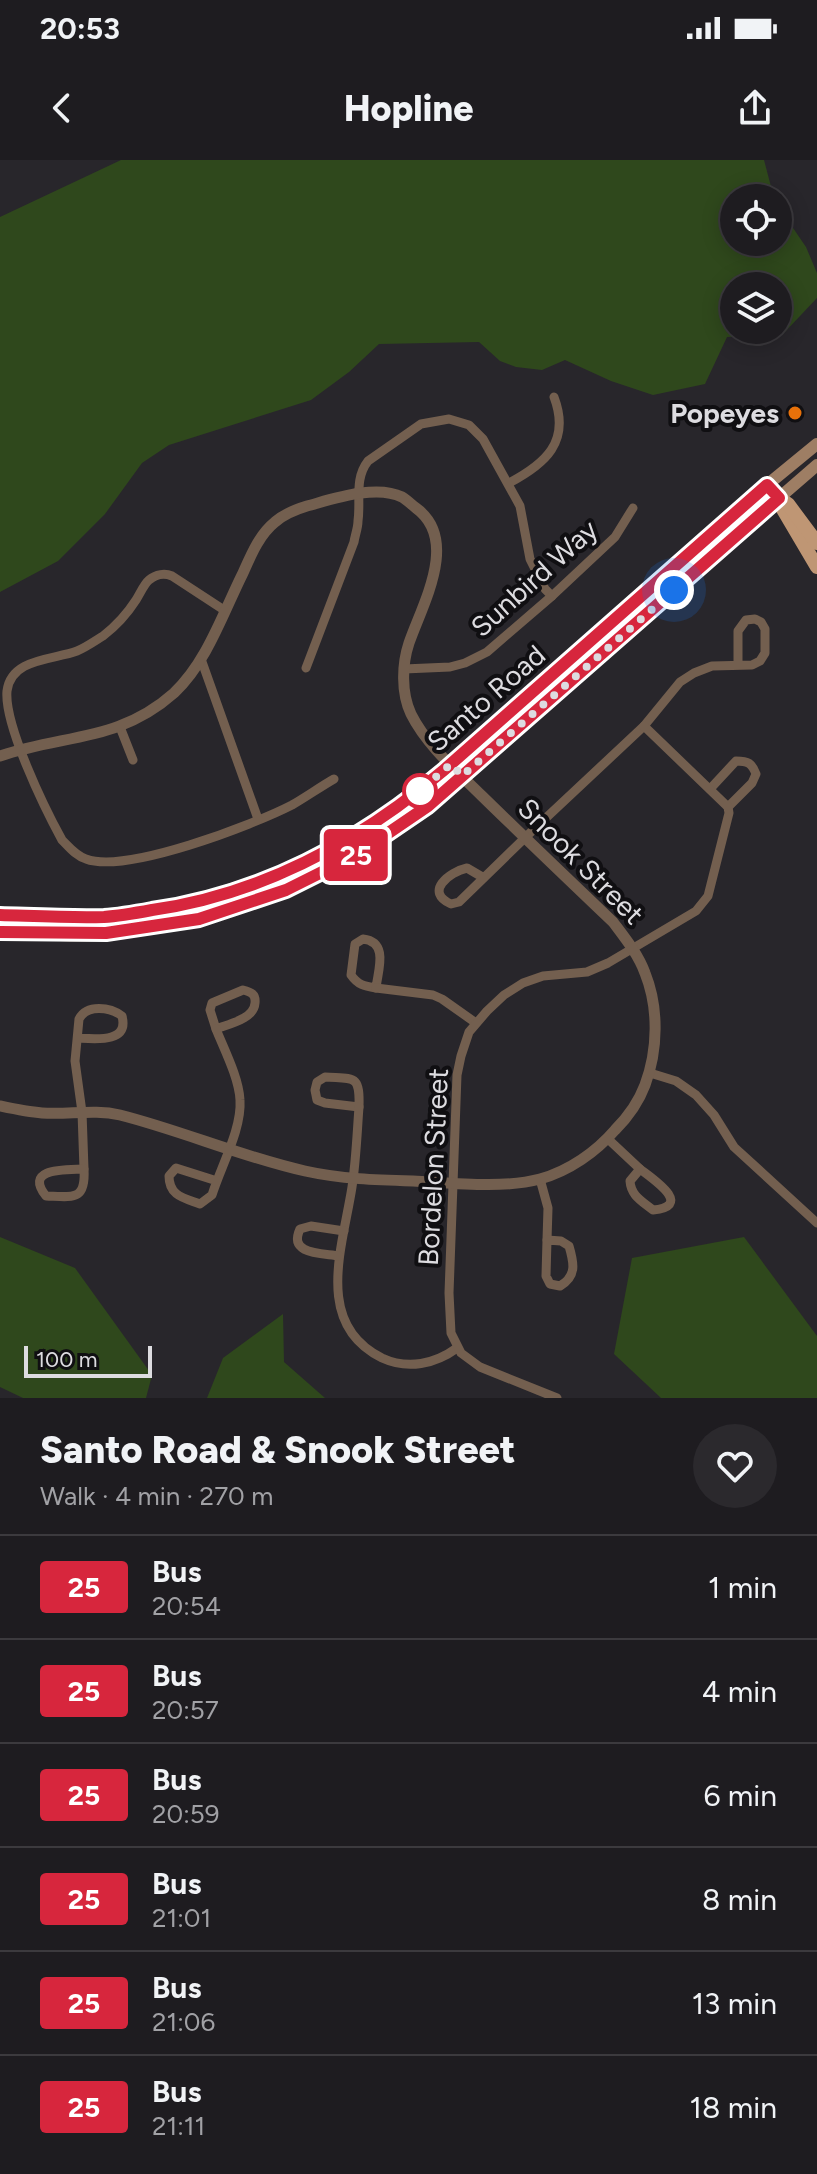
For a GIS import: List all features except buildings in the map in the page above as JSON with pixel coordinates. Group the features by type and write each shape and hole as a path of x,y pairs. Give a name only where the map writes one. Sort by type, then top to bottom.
{"main road":[{"name":"Santo Road","path":"0,915 106,917 196,902 292,869 347,841 417,793 817,444"},
{"name":"Santo Road","path":"0,932 106,933 199,919 286,890 356,855 428,806 817,465"},
{"path":"767,485 788,504 817,543"},
{"path":"779,498 782,510 817,567"}],"street":[{"path":"509,483 540,465 554,446 561,422 554,397"},
{"path":"306,668 354,542 362,469 368,461 421,424 449,419 469,425 483,439 520,506 530,559 545,589 552,596"},
{"name":"Snook Street","path":"0,756 120,727 148,714 176,691 201,659 257,544 275,522 301,508 359,494 387,493 401,497 422,512 434,537 437,554 428,598 408,645 404,690 409,710 417,725 462,776 613,922 633,949 645,973 654,1006 655,1040 650,1073 643,1091 624,1121 608,1139 575,1163 540,1179 453,1183 353,1178 307,1172 101,1111 42,1113 0,1106"},
{"name":"Sunbird Way","path":"404,669 450,667 480,656 552,596 615,537 633,508"},
{"path":"224,610 172,576 157,575 149,580 130,609 103,636 78,651 29,663 16,672 7,688 7,695 20,751 62,840 85,859 99,862 181,848 292,805 334,779"},
{"path":"484,878 467,868 458,870 441,884 439,895 451,904 459,902 644,726 680,682 712,666 752,665 760,661 765,653 765,629 755,619 746,620 738,631 738,664"},
{"path":"201,659 258,819"},
{"path":"644,726 728,807 752,783 756,774 753,765 736,761 710,789"},
{"path":"120,727 133,760"},
{"name":"Bordelon Street","path":"457,1348 449,1320 457,1075 469,1032 504,995 523,983 543,976 587,972 608,963 696,911 708,896 728,807"},
{"path":"376,988 380,954 377,944 363,939 353,948 351,975 357,983 362,986 376,988 433,995 476,1023"},
{"path":"216,1029 254,1010 254,996 243,990 212,1003 210,1010 216,1029 237,1085 240,1099 239,1120 212,1195 200,1204 174,1194 169,1185 169,1176 176,1168 217,1181"},
{"path":"78,1038 109,1039 119,1034 124,1023 122,1016 115,1011 90,1008 79,1019 75,1061 82,1112 85,1186 77,1195 46,1196 39,1188 39,1180 49,1171 84,1169"},
{"path":"650,1073 676,1081 696,1095 714,1115 734,1147 817,1223"},
{"path":"359,1107 317,1100 317,1082 325,1077 352,1079 360,1088 359,1107 353,1178 337,1283 344,1320 353,1335 368,1351 392,1363 414,1365 437,1360 457,1348 480,1367 557,1398"},
{"path":"608,1139 668,1191 671,1198 664,1209 653,1210 630,1189 630,1181 640,1169"},
{"path":"540,1179 548,1208 547,1240 546,1276 550,1284 560,1286 572,1274 569,1246 561,1241 547,1240"},
{"path":"339,1256 302,1250 297,1244 297,1236 300,1229 311,1226 344,1231"}],"green space":[{"path":"121,160 764,160 770,184 720,184 720,256 792,256 792,226 806,247 817,273 817,298 792,324 792,272 720,272 720,344 724,344 705,384 653,395 611,381 565,360 542,370 516,367 500,361 479,342 379,344 349,372 311,400 169,445 142,463 105,514 58,561 0,592 0,217"},
{"path":"0,1237 75,1268 152,1375 146,1398 23,1398 0,1387"},
{"path":"744,1237 817,1336 817,1398 661,1398 614,1354 632,1258"},
{"path":"283,1314 284,1362 325,1398 207,1398 223,1358"}],"bus line":[{"name":"25","path":"0,915 106,917 196,902 281,874 347,841 417,793 767,485 779,498 428,806 356,855 286,890 199,919 106,933 0,932"}],"place":[{"name":"Popeyes","path":"795,413"}],"route":[{"path":"420,791 417,793 451,764 462,776 674,590"}]}
